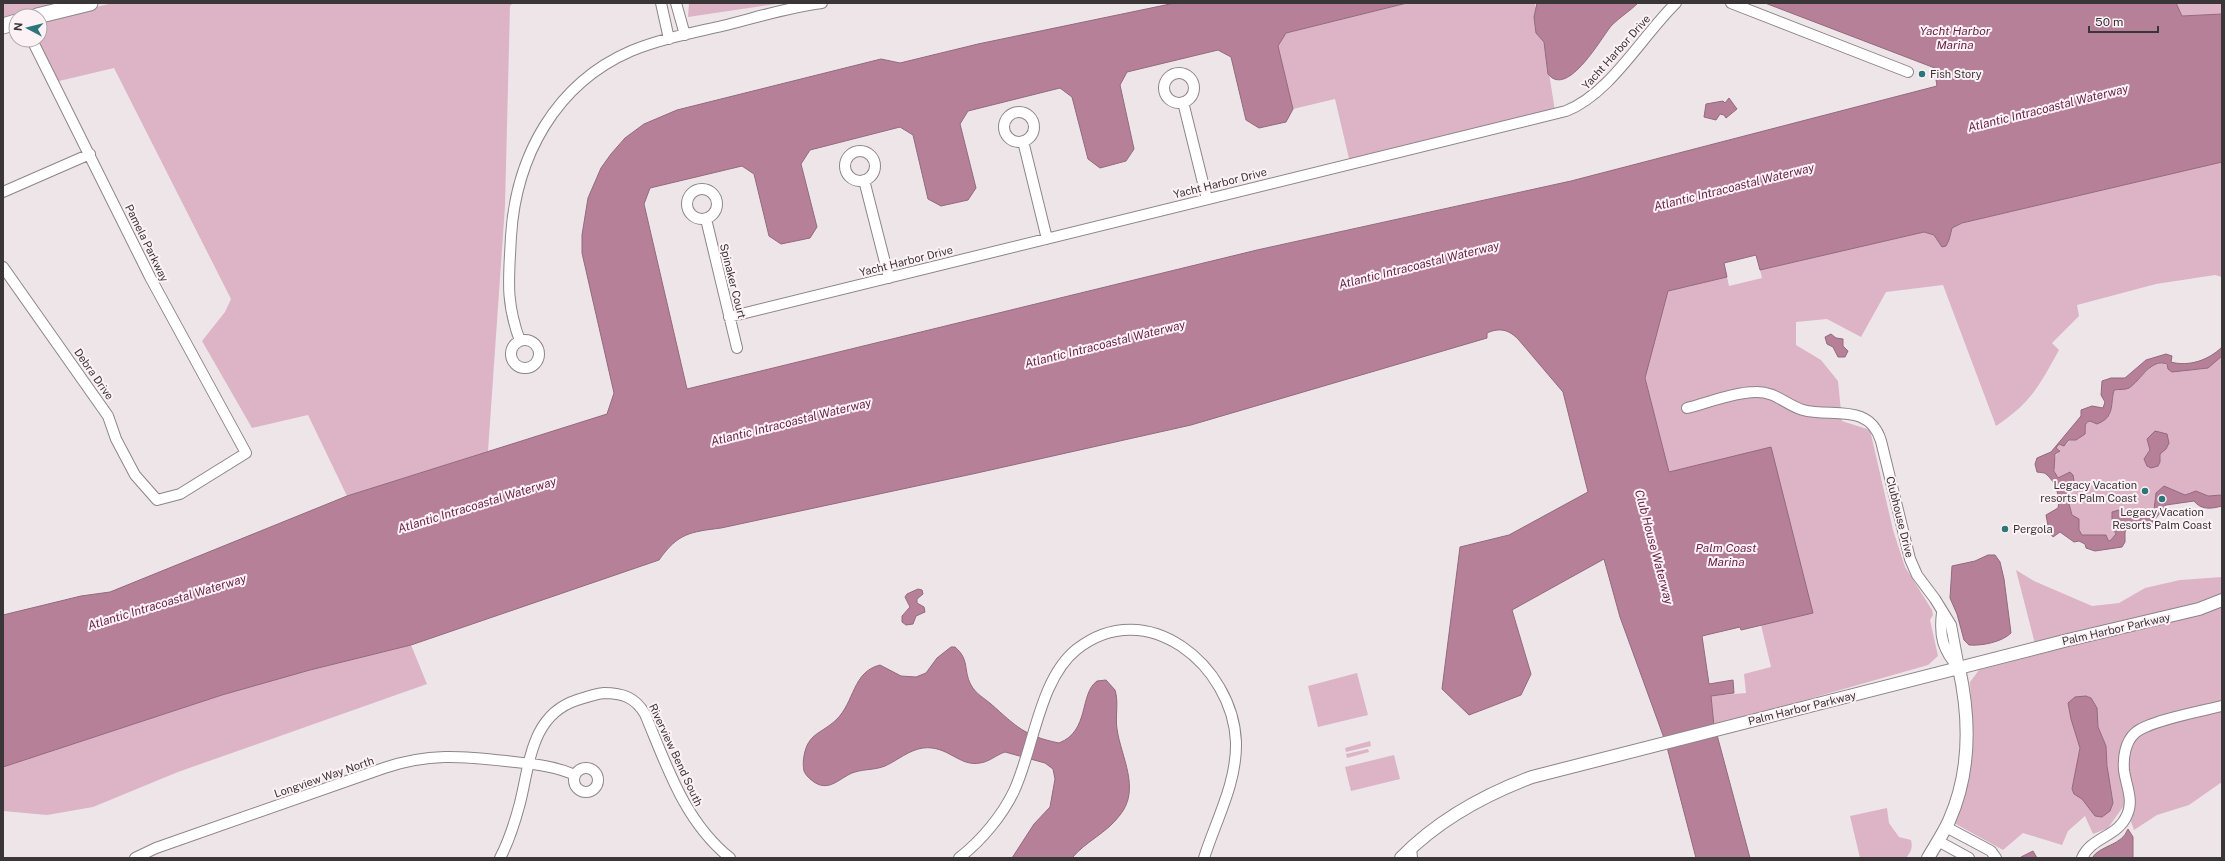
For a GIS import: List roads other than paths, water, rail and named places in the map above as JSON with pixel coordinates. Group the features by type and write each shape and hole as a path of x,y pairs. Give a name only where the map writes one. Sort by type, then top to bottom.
{"main road":[{"path":"48,13 90,3"}],"street":[{"path":"661,3 669,39"},
{"path":"676,3 685,35"},
{"path":"520,341 509,303 512,223 518,186 530,150 553,114 571,93 610,62 631,51 669,39 796,7 822,3"},
{"name":"Yacht Harbor Drive","path":"729,316 1443,142 1571,109 1586,101 1599,90 1676,3"},
{"path":"1731,3 1908,72"},
{"name":"Pamela Parkway","path":"36,48 150,277 246,453 180,494 157,500"},
{"path":"1183,102 1207,199"},
{"path":"1023,141 1047,239"},
{"path":"3,192 90,154"},
{"path":"864,180 889,278"},
{"name":"Spinaker Court","path":"706,219 737,348"},
{"name":"Debra Drive","path":"3,267 108,416 116,439 135,475 157,500"},
{"name":"Clubhouse Drive","path":"1687,408 1747,393 1764,392 1776,395 1804,410 1850,413 1875,428 1882,442 1910,559 1917,575 1935,599 1950,625 1966,711 1967,746 1959,792 1946,827 1928,858"},
{"name":"Palm Harbor Parkway","path":"1401,858 1412,853 1460,811 1520,782 1560,769 2199,609 2222,600"},
{"path":"959,858 996,820 1011,797 1052,681 1059,667 1078,648 1095,638 1118,632 1139,630 1165,637 1190,652 1209,671 1224,696 1233,723 1236,742 1230,783 1204,858"},
{"name":"Riverview Bend South","path":"500,858 515,821 528,764 540,729 549,718 564,706 598,694 617,694 627,696 636,701 645,714 686,807 710,840 730,858"},
{"path":"2082,858 2089,846 2116,830 2127,815 2130,800 2125,774 2124,755 2128,742 2134,733 2152,724 2222,706"},
{"name":"Longview Way North","path":"135,858 156,848 410,760 452,756 550,766 575,775"},
{"path":"1946,827 1991,851 1996,858"},
{"path":"1938,841 1969,858"}],"water":[{"path":"1175,3 1407,3 1286,33 1278,46 1293,109 1286,122 1259,128 1246,120 1231,57 1218,50 1127,72 1120,85 1134,149 1126,161 1100,168 1088,159 1072,97 1060,88 968,111 960,124 976,188 968,200 941,206 928,199 913,135 900,127 810,150 801,164 817,227 810,238 781,244 769,236 754,174 742,166 650,188 644,204 687,389 1257,250 1571,181 1937,86 1936,80 1942,78 1940,70 1765,3 2176,3 2182,16 2222,14 2222,162 1962,223 1952,228 1946,246 1942,247 1934,235 1924,232 1760,270 1756,255 1724,263 1727,277 1668,291 1645,378 1669,472 1771,447 1813,613 1741,630 1740,627 1702,636 1709,684 1733,680 1734,693 1711,696 1714,726 1664,738 1620,617 1604,559 1512,610 1531,674 1521,695 1469,715 1442,689 1460,547 1509,535 1588,492 1563,392 1518,339 1511,333 1504,330 1496,330 1487,333 1487,338 1191,425 977,473 686,535 672,544 659,560 411,645 310,670 222,695 3,767 3,615 81,596 110,592 347,496 607,414 614,393 582,253 582,235 588,198 601,168 625,138 644,124 677,110 881,59 900,63 978,44"},
{"path":"1537,3 1638,3 1612,25 1584,63 1565,78 1556,80 1548,74 1544,42 1536,33 1534,17"},
{"path":"1729,98 1737,109 1726,118 1724,115 1720,114 1716,120 1704,117 1706,104 1723,101 1725,103"},
{"path":"1831,334 1836,338 1843,339 1843,346 1848,351 1845,357 1838,357 1833,347 1827,344 1825,337"},
{"path":"2222,347 2222,356 2208,368 2172,372 2168,369 2167,364 2156,364 2146,371 2129,388 2114,390 2111,410 2107,418 2097,424 2090,421 2086,423 2085,434 2076,440 2069,440 2064,446 2059,444 2056,448 2060,451 2055,454 2054,471 2058,478 2070,472 2073,475 2074,481 2068,500 2072,515 2079,519 2079,530 2082,535 2106,535 2110,541 2116,534 2112,525 2112,512 2119,510 2126,515 2133,511 2147,513 2151,512 2154,510 2156,493 2164,486 2185,495 2196,491 2208,496 2222,495 2222,506 2206,508 2200,506 2194,501 2166,505 2153,522 2130,526 2125,532 2125,542 2122,547 2095,551 2086,548 2085,544 2079,541 2074,542 2060,532 2053,537 2049,531 2046,515 2058,508 2058,494 2055,485 2049,477 2045,473 2037,472 2035,464 2037,458 2051,452 2081,416 2081,410 2092,406 2103,408 2105,402 2101,395 2102,381 2111,378 2125,378 2146,360 2166,354 2172,356 2171,362 2185,364 2205,359 2217,352"},
{"path":"2155,431 2167,434 2169,443 2166,449 2160,454 2160,462 2158,466 2151,468 2147,466 2144,459 2150,450 2147,439"},
{"path":"1988,555 1995,555 2000,562 2004,579 2011,633 1992,643 1969,645 1964,640 1957,614 1950,598 1952,566 1975,561"},
{"path":"918,589 922,590 923,594 917,599 917,603 924,607 925,612 916,616 913,624 906,625 902,622 902,616 910,607 905,597 907,594"},
{"path":"951,647 955,647 963,656 971,685 978,693 1021,729 1047,740 1059,743 1069,737 1075,730 1080,722 1091,687 1097,681 1106,680 1115,690 1117,699 1117,729 1128,773 1129,795 1126,805 1115,821 1072,858 1012,858 1034,824 1050,807 1055,779 1053,769 1045,763 1005,752 986,761 973,763 966,762 940,750 923,748 908,753 885,766 850,774 830,785 820,785 811,780 805,773 803,760 806,748 812,738 836,720 842,713 864,674 880,665 901,676 916,677 926,673 937,658"},
{"path":"2086,696 2091,698 2097,708 2098,727 2106,746 2107,766 2113,803 2110,811 2102,817 2095,816 2082,799 2074,794 2072,789 2080,748 2071,719 2068,703 2075,697"},
{"path":"1717,735 1750,858 1696,858 1667,747"},
{"path":"2128,829 2133,837 2133,858 2092,858 2100,850 2121,839"},
{"path":"2033,851 2037,858 2020,858 2021,857"}],"place":[{"name":"Fish Story","path":"1922,74"},
{"name":"Legacy Vacation resorts Palm Coast","path":"2145,491"},
{"name":"Legacy Vacation Resorts Palm Coast","path":"2162,499"},
{"name":"Pergola","path":"2005,529"}],"water label":[{"name":"Yacht Harbor Marina","path":"1955,38"},
{"name":"Atlantic Intracoastal Waterway","path":"2048,108"},
{"name":"Atlantic Intracoastal Waterway","path":"1734,187"},
{"name":"Atlantic Intracoastal Waterway","path":"1419,265"},
{"name":"Atlantic Intracoastal Waterway","path":"1105,344"},
{"name":"Atlantic Intracoastal Waterway","path":"791,422"},
{"name":"Atlantic Intracoastal Waterway","path":"477,505"},
{"name":"Club House Waterway","path":"1654,547"},
{"name":"Palm Coast Marina","path":"1726,555"},
{"name":"Atlantic Intracoastal Waterway","path":"167,602"}]}
